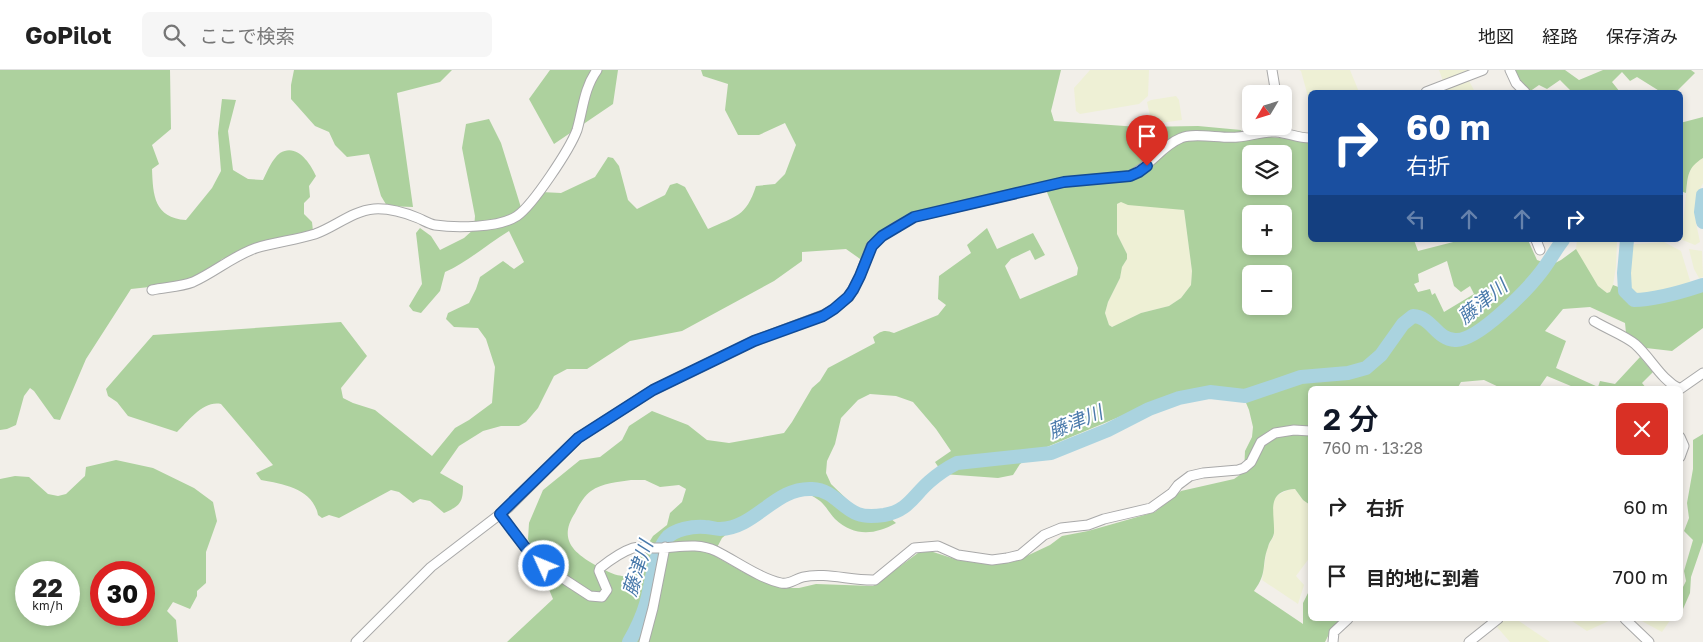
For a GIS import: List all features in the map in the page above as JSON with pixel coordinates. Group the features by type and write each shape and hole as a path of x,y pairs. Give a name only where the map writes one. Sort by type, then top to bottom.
{"street":[{"path":"152,290 186,284 256,248 315,234 366,210 387,209 404,212 434,225 459,226 500,223 517,216 568,150 576,130 590,79 597,70"},
{"path":"1272,70 1274,85"},
{"path":"1431,90 1483,70"},
{"path":"1510,70 1516,83 1523,90"},
{"path":"356,642 430,567 500,514 578,438 653,390 754,341 823,316 834,309 853,290 872,246 882,236 914,217 1064,182 1130,176 1147,166 1172,142 1189,135 1211,138 1239,138 1249,135"},
{"path":"1292,135 1300,138 1308,138"},
{"path":"1537,242 1540,250"},
{"path":"1594,321 1633,342 1673,386"},
{"path":"1683,387 1703,373"},
{"path":"500,514 525,547 544,566 590,596 602,597 607,590 599,571 600,568 631,549 641,546 652,548 686,545 702,547 713,550 769,579 783,583 803,577 818,576 875,580 914,548 938,546 958,555 992,560 1020,555 1044,535 1061,528 1088,525 1104,519 1151,508 1172,493 1178,485 1190,476 1244,468 1251,462 1261,442 1274,433 1294,430 1308,431"},
{"path":"644,642 665,547"},
{"path":"1332,642 1334,632 1346,621"},
{"path":"1469,642 1495,621"},
{"path":"1627,621 1649,642"}],"green space":[{"path":"0,70 170,70 171,129 152,145 159,164 152,169 153,188 157,204 167,215 175,218 186,220 212,188 221,171 218,133 222,99 236,100 228,131 233,170 248,179 263,180 270,166 280,153 292,151 297,152 306,160 316,176 309,186 310,197 304,203 304,214 312,222 313,231 252,247 222,259 208,272 186,283 131,289 86,359 60,420 54,419 30,388 24,396 16,425 0,430"},
{"path":"294,70 452,70 440,82 397,93 413,207 387,206 381,196 369,154 347,157 335,145 329,132 315,126 291,99"},
{"path":"550,70 618,70 613,104 554,144 529,99"},
{"path":"701,70 1061,70 1051,111 1054,121 1139,127 1198,126 1241,130 1244,140 1269,137 1308,141 1308,242 1415,242 1418,251 1453,242 1529,242 1537,260 1551,265 1576,249 1598,286 1607,293 1610,292 1613,285 1621,288 1629,299 1640,301 1658,299 1703,287 1703,328 1672,351 1646,348 1626,333 1625,323 1590,307 1563,309 1545,331 1566,341 1556,368 1596,386 1571,386 1547,376 1540,386 1497,386 1484,380 1461,382 1459,386 1308,386 1308,504 1295,489 1279,494 1275,498 1273,510 1274,533 1266,554 1263,574 1254,591 1303,624 1303,603 1308,593 1308,621 1343,621 1330,632 1325,642 507,642 553,599 528,539 529,523 543,490 580,460 600,457 622,440 629,426 652,411 688,425 707,440 729,443 784,433 812,388 820,381 828,368 875,343 873,337 881,332 888,331 894,333 938,315 946,305 938,299 939,276 971,253 967,245 987,228 997,249 1033,233 1045,255 1035,260 1030,250 1011,259 1005,266 1020,299 1077,275 1078,268 1044,185 974,198 904,216 868,241 863,261 846,249 802,252 802,261 774,281 682,331 630,341 587,369 567,369 554,376 538,408 526,422 519,426 501,426 483,431 459,446 440,473 463,486 462,497 457,506 444,513 430,501 420,499 413,503 399,492 391,490 339,518 329,515 322,518 318,515 310,499 296,489 279,483 261,480 256,473 273,465 221,404 208,405 203,408 191,417 177,432 128,416 117,402 108,396 106,389 153,335 341,322 367,356 341,388 343,398 375,410 432,456 455,428 492,403 495,367 486,339 478,328 454,327 446,319 448,313 469,303 480,277 503,261 514,269 524,262 509,231 462,263 445,272 440,291 421,313 413,311 409,306 422,284 416,233 420,228 431,236 440,250 464,238 474,229 475,216 462,148 466,124 489,119 501,143 523,214 541,192 561,193 595,177 608,157 613,158 619,166 628,200 637,209 665,195 670,185 677,183 685,187 708,229 733,218 744,210 756,186 775,184 785,174 796,145 785,123 759,135 738,135 725,110 728,84 703,76","holes":["1121,202 1128,205 1184,210 1192,271 1191,285 1181,298 1169,306 1141,313 1112,327 1109,325 1105,313 1108,302 1120,278 1122,267 1127,259 1127,254 1117,234 1117,204","1447,261 1454,286 1461,292 1470,286 1474,294 1444,312 1435,293 1432,295 1430,289 1418,292 1414,284 1419,282 1418,274","1210,388 1241,391 1249,410 1253,427 1252,437 1245,451 1244,472 1234,479 1181,491 1155,512 1088,531 1062,536 1050,545 1016,561 993,565 958,560 930,551 918,553 873,586 816,584 799,588 782,588 743,572 713,555 722,538 747,517 774,497 796,488 820,501 835,519 850,529 872,532 896,523 879,509 858,510 831,484 826,473 827,461 835,444 841,418 858,400 870,394 896,396 913,402 936,429 951,451 935,462 943,474 998,478 1013,475 1020,464 1042,449 1172,395","645,480 660,487 679,485 686,489 682,502 670,513 667,525 653,536 640,557 639,569 633,577 614,574 581,556 571,544 568,538 568,530 570,522 586,495 600,486 610,483"]},
{"path":"1090,70 1149,70 1148,96 1139,104 1080,114 1076,111 1074,88"},
{"path":"1299,70 1350,70 1358,90 1308,90 1308,97 1301,71"},
{"path":"1439,70 1469,70 1443,81"},
{"path":"1514,70 1565,70 1579,80 1603,70 1691,70 1695,73 1678,90 1658,90 1637,77 1630,81 1622,72 1612,82 1618,90 1570,90 1560,80 1547,89 1539,85 1532,90 1527,90"},
{"path":"1468,79 1474,90 1441,90"},
{"path":"1176,96 1179,100 1182,120 1153,124 1147,102"},
{"path":"1703,117 1703,158 1691,169 1686,193 1683,192 1683,122"},
{"path":"1703,158 1703,183 1697,195 1695,206 1700,242 1695,245 1683,240 1688,176 1693,165"},
{"path":"1121,202 1184,210 1192,271 1191,285 1181,298 1169,306 1141,313 1112,327 1109,325 1105,313 1108,302 1120,278 1122,267 1127,259 1127,254 1117,234 1117,204"},
{"path":"1577,242 1617,242 1616,267 1610,292 1607,293 1598,286 1576,249"},
{"path":"1664,242 1681,251 1691,284 1646,294 1636,295 1631,293 1631,247 1635,244"},
{"path":"1689,249 1702,251 1703,277 1699,278 1694,269"},
{"path":"1640,357 1653,372 1642,383 1644,386 1598,386 1600,381 1615,384"},
{"path":"1703,434 1703,542 1691,577 1690,593 1683,609 1683,587 1686,581 1684,571 1693,540 1684,531 1689,518 1687,503 1693,469 1693,440"},
{"path":"116,460 153,468 194,488 213,502 217,521 206,552 206,583 197,591 197,596 190,609 173,602 167,611 176,620 178,642 0,642 0,479 15,476 29,477 48,494 58,496 66,494 85,476 86,467"},
{"path":"1295,489 1308,504 1308,560 1296,576 1304,585 1298,604 1262,580 1267,548 1274,536 1272,505 1276,496"},
{"path":"1502,621 1519,621 1550,642 1510,642 1497,627"},
{"path":"1572,621 1609,621 1587,631"},
{"path":"1642,621 1670,621 1662,632"}],"waterway":[{"name":"藤津川","path":"1703,195 1701,212 1703,222"},
{"name":"藤津川","path":"629,642 639,624 644,609 658,554 666,539 674,533 695,527 720,529 733,527 787,494 799,490 812,489 826,492 847,508 861,515 874,516 892,513 905,506 932,479 957,463 1051,453 1108,430 1149,409 1179,398 1210,392 1245,396 1301,377 1348,373 1366,368 1381,355 1403,324 1413,316 1425,320 1449,339 1464,338 1476,333 1514,302 1541,272 1562,242"},
{"name":"藤津川","path":"1627,242 1624,273 1625,291 1634,300 1660,297 1703,285"}],"route":[{"path":"544,566 525,547 500,514 578,438 653,390 754,341 823,316 834,309 853,290 872,246 896,226 914,217 1064,182 1130,176 1147,166"}]}
